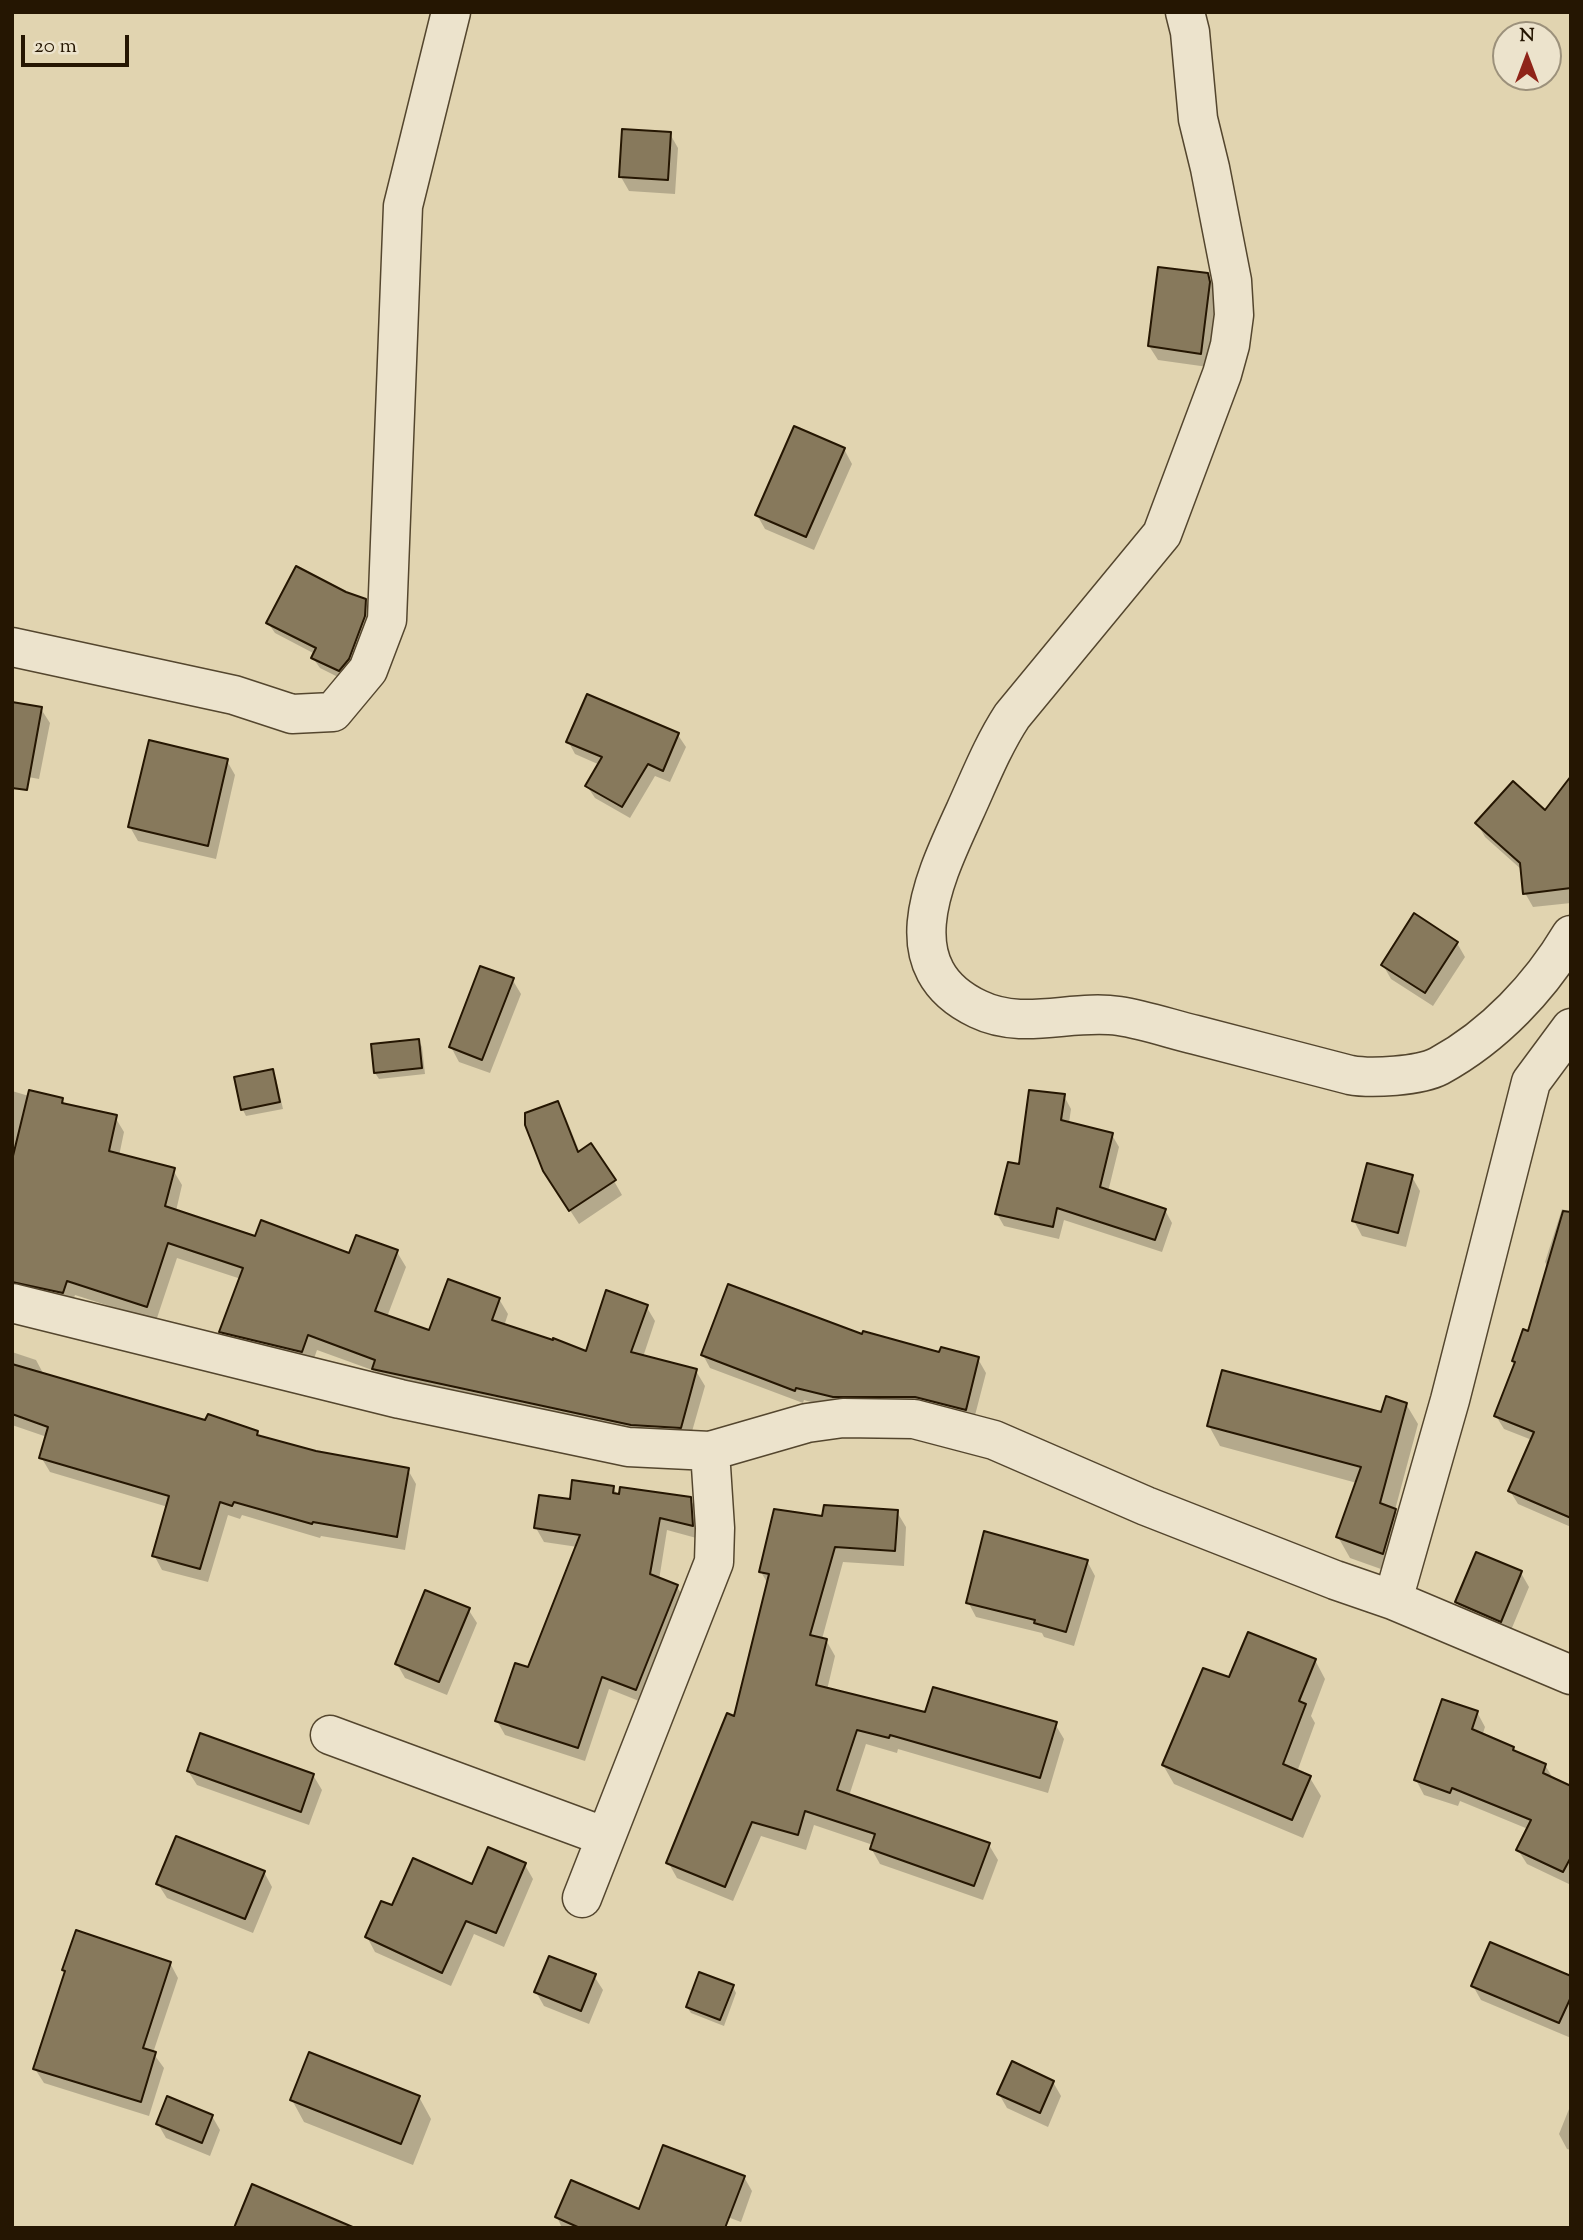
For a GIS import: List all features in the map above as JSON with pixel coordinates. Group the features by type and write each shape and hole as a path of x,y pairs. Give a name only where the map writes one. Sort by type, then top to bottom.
{"street":[{"path":"12,647 234,695 292,714 332,712 368,670 387,620 403,206 452,12"},
{"path":"1185,12 1191,32 1198,119 1232,281 1234,315 1230,345 1222,374 1162,534 1013,716 996,742 940,867 929,899 925,931 932,965 950,991 978,1009 1003,1017 1029,1020 1116,1015 1367,1078 1385,1078 1437,1067 1498,1026 1555,962 1571,934"},
{"path":"1498,1026 1531,1082"},
{"path":"1393,1600 1451,1400 1531,1082 1571,1028"},
{"path":"12,1303 400,1399 628,1447 710,1451 807,1423 843,1418 914,1419 994,1440 1146,1506 1393,1600 1571,1675"},
{"path":"582,1898 714,1562 715,1528 710,1451"},
{"path":"330,1735 607,1837"}],"building":[{"path":"622,129 671,132 668,180 619,177"},
{"path":"1158,267 1208,273 1210,282 1201,354 1148,346"},
{"path":"794,426 845,448 806,537 755,515"},
{"path":"296,566 346,592 366,599 365,616 349,659 339,671 311,658 316,648 266,623"},
{"path":"587,694 679,733 663,771 648,764 622,807 585,786 602,757 566,742"},
{"path":"12,702 42,707 27,790 12,788"},
{"path":"149,740 228,759 208,846 128,827"},
{"path":"1571,776 1571,888 1523,894 1520,863 1475,823 1513,781 1545,810"},
{"path":"1414,913 1458,942 1425,993 1381,965"},
{"path":"480,966 514,978 482,1060 449,1047"},
{"path":"419,1039 422,1068 374,1073 371,1044"},
{"path":"273,1069 280,1102 241,1110 234,1077"},
{"path":"29,1090 63,1098 62,1103 117,1115 109,1151 175,1168 165,1206 255,1236 261,1220 349,1253 356,1235 398,1250 375,1311 429,1330 448,1279 500,1298 492,1320 586,1351 606,1290 648,1305 631,1352 697,1369 681,1428 631,1425 372,1369 375,1360 308,1335 302,1352 219,1332 243,1268 168,1243 147,1307 67,1281 63,1293 12,1282 12,1160"},
{"path":"1029,1090 1065,1094 1061,1120 1113,1133 1100,1187 1166,1209 1155,1240 1057,1208 1053,1227 995,1214 1008,1162 1019,1164"},
{"path":"558,1101 578,1152 591,1143 616,1180 569,1211 543,1171 525,1125 525,1113"},
{"path":"1367,1163 1413,1175 1398,1233 1352,1221"},
{"path":"1563,1211 1571,1212 1571,1518 1508,1491 1534,1432 1494,1416 1515,1362 1512,1361 1523,1329 1528,1331"},
{"path":"728,1284 862,1334 863,1331 939,1352 941,1347 979,1357 966,1410 915,1397 833,1397 796,1388 795,1391 701,1355"},
{"path":"12,1364 205,1420 208,1414 258,1431 257,1435 316,1451 409,1468 397,1537 313,1522 312,1524 234,1502 232,1506 220,1502 200,1569 152,1556 169,1496 39,1458 48,1427 12,1414"},
{"path":"1222,1370 1381,1412 1386,1396 1407,1403 1380,1503 1396,1509 1383,1554 1336,1537 1361,1467 1207,1426"},
{"path":"572,1480 614,1486 613,1493 619,1494 620,1487 691,1497 693,1526 660,1518 650,1574 678,1585 636,1690 602,1677 578,1748 495,1721 515,1663 528,1667 580,1535 534,1528 539,1495 570,1499"},
{"path":"824,1505 898,1510 895,1551 835,1547 810,1635 827,1639 816,1685 925,1712 933,1687 1057,1722 1040,1778 890,1735 889,1738 857,1730 837,1790 990,1843 974,1886 870,1849 875,1834 805,1811 798,1835 752,1822 725,1887 666,1863 727,1713 734,1716 769,1574 759,1572 774,1509 822,1516"},
{"path":"984,1531 1088,1560 1066,1632 1034,1623 1035,1620 966,1603"},
{"path":"1476,1552 1522,1571 1501,1622 1455,1602"},
{"path":"425,1590 470,1608 439,1682 395,1664"},
{"path":"1248,1632 1316,1659 1299,1701 1306,1704 1283,1764 1311,1776 1292,1820 1162,1765 1203,1668 1229,1677"},
{"path":"1442,1699 1478,1711 1472,1729 1546,1764 1543,1773 1571,1786 1571,1857 1563,1872 1516,1850 1531,1820 1452,1788 1450,1793 1414,1780"},
{"path":"200,1733 314,1774 301,1812 187,1771"},
{"path":"176,1836 265,1871 245,1919 156,1884"},
{"path":"488,1847 526,1863 496,1933 466,1921 442,1973 365,1937 381,1901 392,1905 413,1858 472,1884"},
{"path":"76,1930 171,1962 143,2048 156,2052 141,2102 33,2069"},
{"path":"1490,1942 1571,1976 1571,1997 1559,2023 1471,1986"},
{"path":"549,1956 596,1974 581,2011 534,1992"},
{"path":"699,1972 734,1985 720,2020 686,2007"},
{"path":"309,2052 420,2096 401,2144 290,2100"},
{"path":"1012,2061 1054,2081 1040,2113 997,2094"},
{"path":"167,2096 213,2115 202,2143 156,2124"},
{"path":"663,2145 745,2176 725,2228 580,2228 555,2217 571,2180 639,2209"},
{"path":"252,2184 355,2228 234,2228"}]}
